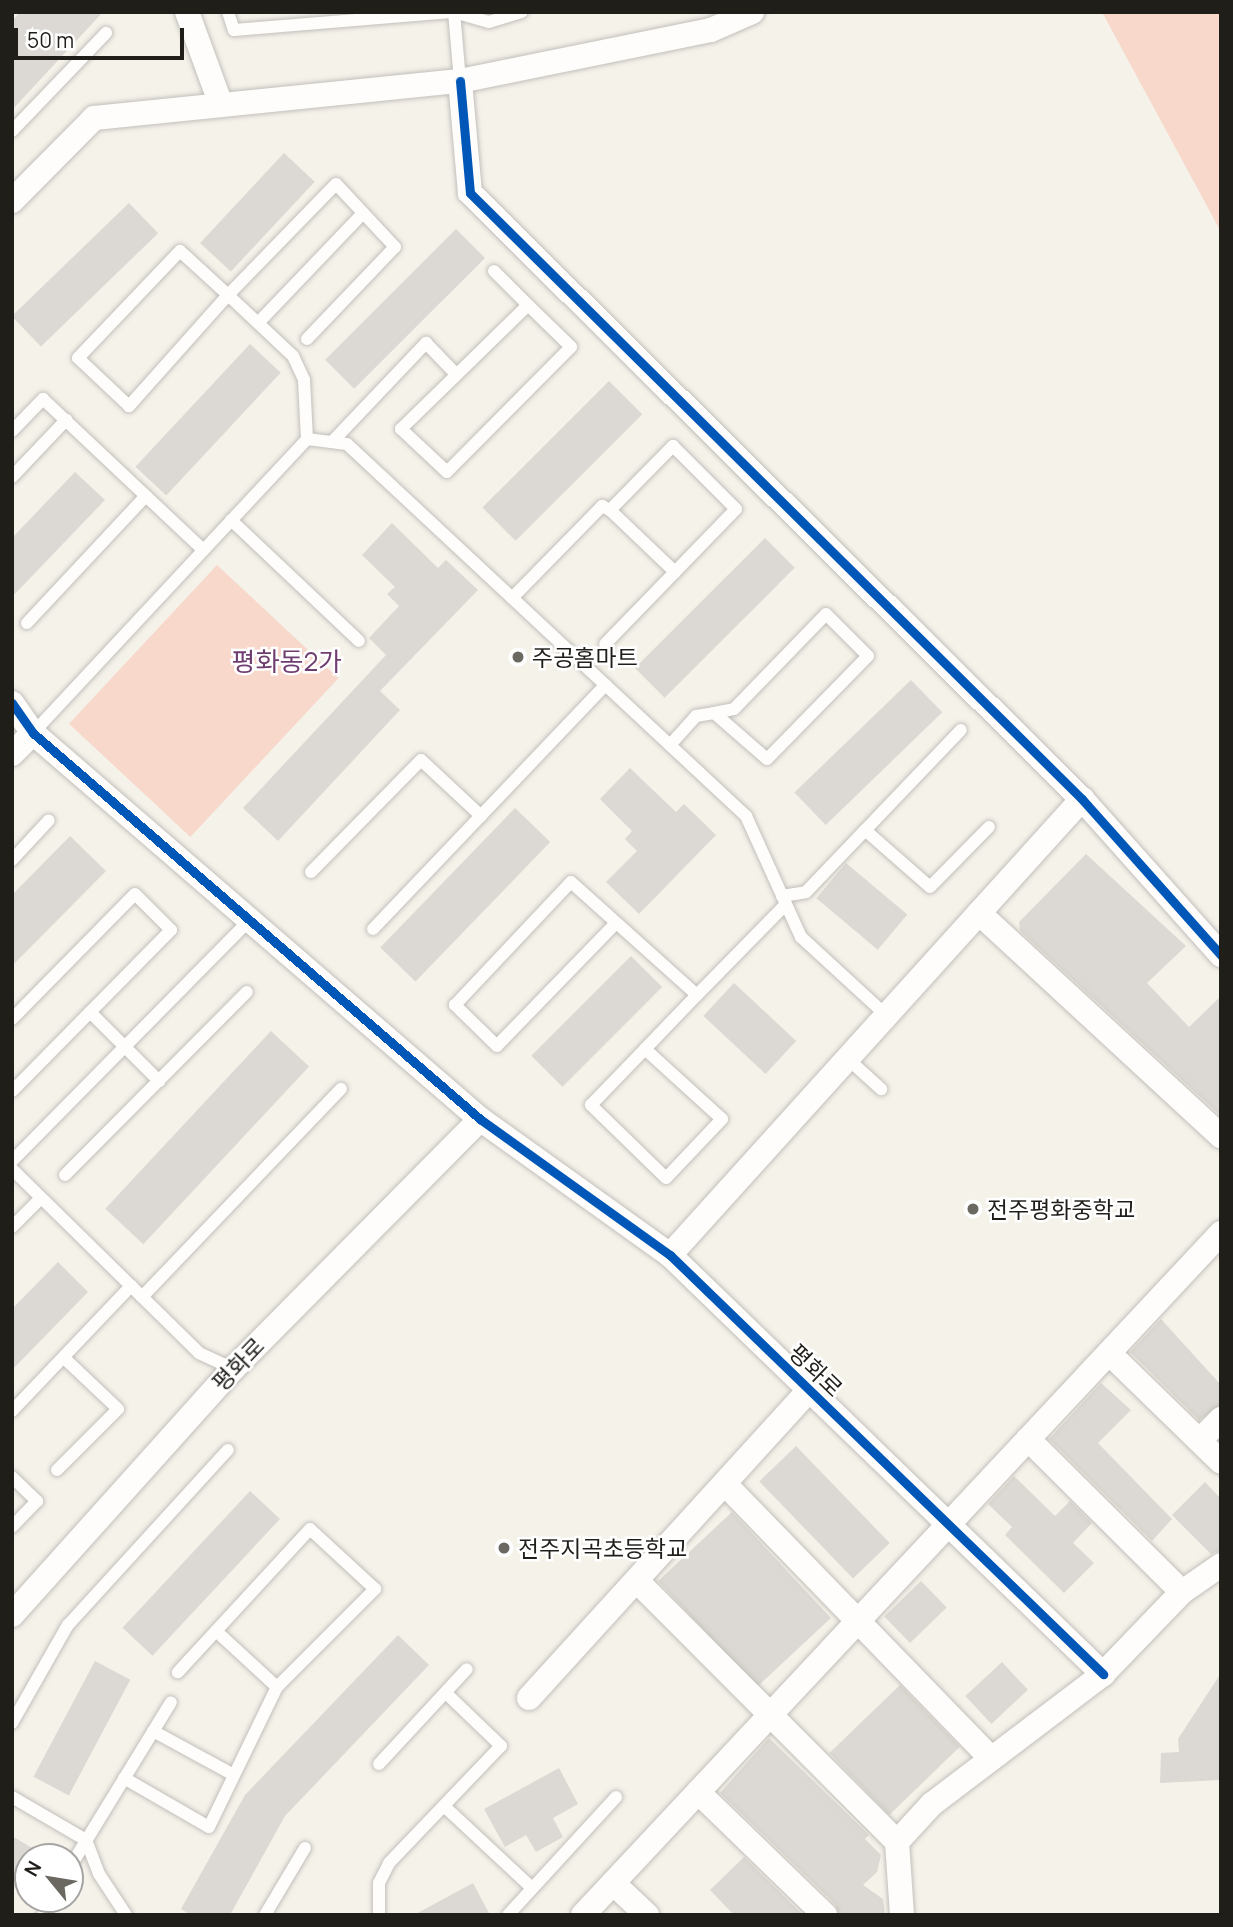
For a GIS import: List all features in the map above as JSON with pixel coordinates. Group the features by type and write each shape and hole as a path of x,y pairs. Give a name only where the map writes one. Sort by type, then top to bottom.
{"street":[{"path":"187,12 220,105"},
{"path":"12,201 94,118 460,81 711,30 752,12"},
{"path":"460,81 470,193 1082,799 1221,955"},
{"path":"12,703 33,733 248,922 480,1119"},
{"path":"12,754 33,733"},
{"path":"670,1255 1082,799"},
{"path":"979,913 1221,1136"},
{"name":"평화로","path":"12,1615 233,1369 480,1119 670,1255 1103,1674"},
{"path":"583,1915 1221,1233"},
{"path":"1109,1353 1221,1462"},
{"path":"529,1698 638,1582 809,1390"},
{"path":"1200,1440 1221,1419"},
{"path":"1028,1439 1182,1592"},
{"path":"726,1485 991,1758"},
{"path":"897,1842 932,1804 1103,1674 1182,1592 1221,1565"},
{"path":"638,1582 897,1842 902,1915"},
{"path":"698,1792 825,1915"},
{"path":"613,1883 647,1915"}],"lane":[{"path":"228,12 234,30 454,12 489,22 521,12"},
{"path":"454,12 460,81"},
{"path":"12,131 106,33"},
{"path":"33,733 307,439 304,380 293,356 228,295 180,251 78,358 129,406 228,295 336,184 395,247 306,339"},
{"path":"258,323 363,213"},
{"path":"494,271 571,347 447,472 401,429 455,373 528,305"},
{"path":"332,442 425,343 455,373"},
{"path":"12,431 43,399 203,550"},
{"path":"12,477 66,421"},
{"path":"307,439 347,444 746,816 801,937 887,1016"},
{"path":"605,644 736,509 673,446 610,510"},
{"path":"27,623 146,496"},
{"path":"512,598 602,506 610,510 675,572"},
{"path":"231,520 359,641"},
{"path":"670,745 696,716 734,709 826,614 869,656 767,759 714,713"},
{"path":"373,929 605,685"},
{"path":"645,1049 722,1118 666,1178 590,1105 697,995 784,900 806,892 961,730"},
{"path":"311,872 421,760 481,816"},
{"path":"12,860 50,820"},
{"path":"865,830 930,887 989,827"},
{"path":"616,923 497,1046 455,1005 571,882 697,995"},
{"path":"12,1019 135,894 171,930 12,1091"},
{"path":"12,1161 248,922"},
{"path":"65,1175 247,992"},
{"path":"90,1013 159,1081"},
{"path":"848,1059 881,1089"},
{"path":"142,1297 341,1089"},
{"path":"12,1170 199,1353 233,1369"},
{"path":"12,1227 41,1198"},
{"path":"12,1411 131,1286"},
{"path":"57,1470 118,1409 64,1358"},
{"path":"12,1723 68,1625 228,1450"},
{"path":"12,1477 37,1501 12,1527"},
{"path":"124,1778 209,1827 277,1687 375,1589 310,1529 178,1672"},
{"path":"216,1631 277,1687"},
{"path":"379,1764 447,1694 467,1669"},
{"path":"379,1915 379,1883 389,1863 502,1746 447,1694"},
{"path":"84,1843 171,1702"},
{"path":"153,1731 234,1775"},
{"path":"12,1797 86,1840 99,1874 126,1915"},
{"path":"508,1915 616,1797"},
{"path":"444,1806 532,1888"},
{"path":"265,1915 305,1848"}],"shaded area":[{"path":"1102,12 1221,12 1221,232"},
{"path":"217,565 338,678 190,837 69,724"}],"building":[{"path":"20,12 103,12 12,110 12,21"},
{"path":"284,153 315,182 231,272 200,243"},
{"path":"129,203 158,233 41,346 12,316"},
{"path":"456,229 485,258 354,389 325,360"},
{"path":"250,344 281,373 166,496 135,467"},
{"path":"609,381 642,414 516,541 482,508"},
{"path":"75,472 105,500 12,597 12,538"},
{"path":"392,523 438,568 446,560 478,590 380,691 400,710 278,841 243,808 386,655 369,638 399,606 387,594 395,587 362,555"},
{"path":"765,538 795,568 665,698 635,668"},
{"path":"911,680 942,712 826,825 794,793"},
{"path":"630,768 676,812 684,804 716,835 639,914 606,882 637,851 625,839 632,831 600,799"},
{"path":"515,808 550,842 415,982 380,948"},
{"path":"70,836 106,871 12,966 12,895"},
{"path":"1086,854 1186,946 1147,983 1189,1027 1221,996 1221,1116 1020,931 1019,922"},
{"path":"846,863 907,914 878,950 816,898"},
{"path":"631,956 662,987 562,1087 531,1056"},
{"path":"734,983 796,1041 765,1074 703,1016"},
{"path":"271,1031 309,1066 143,1244 105,1209"},
{"path":"58,1262 88,1292 12,1370 12,1309"},
{"path":"1161,1319 1221,1385 1221,1405 1199,1420 1130,1352"},
{"path":"1101,1383 1131,1410 1098,1443 1172,1519 1152,1541 1049,1439"},
{"path":"796,1446 890,1543 853,1579 759,1481"},
{"path":"1014,1476 1055,1516 1070,1501 1092,1523 1073,1543 1094,1563 1064,1593 1005,1535 1012,1527 988,1504"},
{"path":"1205,1482 1221,1499 1221,1550 1211,1554 1172,1515"},
{"path":"250,1491 280,1519 152,1656 122,1628"},
{"path":"732,1512 831,1618 757,1687 658,1581"},
{"path":"921,1581 947,1608 910,1643 884,1616"},
{"path":"398,1635 429,1665 285,1816 230,1915 191,1915 181,1909 245,1795"},
{"path":"95,1661 130,1680 69,1795 33,1777"},
{"path":"1002,1662 1028,1690 991,1724 965,1696"},
{"path":"1221,1673 1221,1780 1160,1783 1161,1753 1179,1752 1178,1739"},
{"path":"900,1685 960,1747 889,1815 830,1753"},
{"path":"769,1738 869,1835 865,1839 881,1855 877,1872 863,1885 883,1899 885,1915 839,1915 835,1904 720,1793"},
{"path":"559,1768 578,1804 553,1818 563,1837 536,1852 526,1835 505,1847 484,1809"},
{"path":"12,1836 24,1843 14,1843 12,1893"},
{"path":"744,1857 803,1915 734,1915 710,1890"},
{"path":"473,1883 490,1915 414,1915"}],"cycle path":[{"path":"460,81 470,193 1082,799 1221,955"},
{"path":"12,703 33,733 480,1119 670,1255 1103,1674"}],"place":[{"name":"주공홈마트","path":"518,657"},
{"name":"전주평화중학교","path":"973,1209"},
{"name":"전주지곡초등학교","path":"504,1548"}],"district":[{"name":"평화동2가","path":"287,662"}]}
